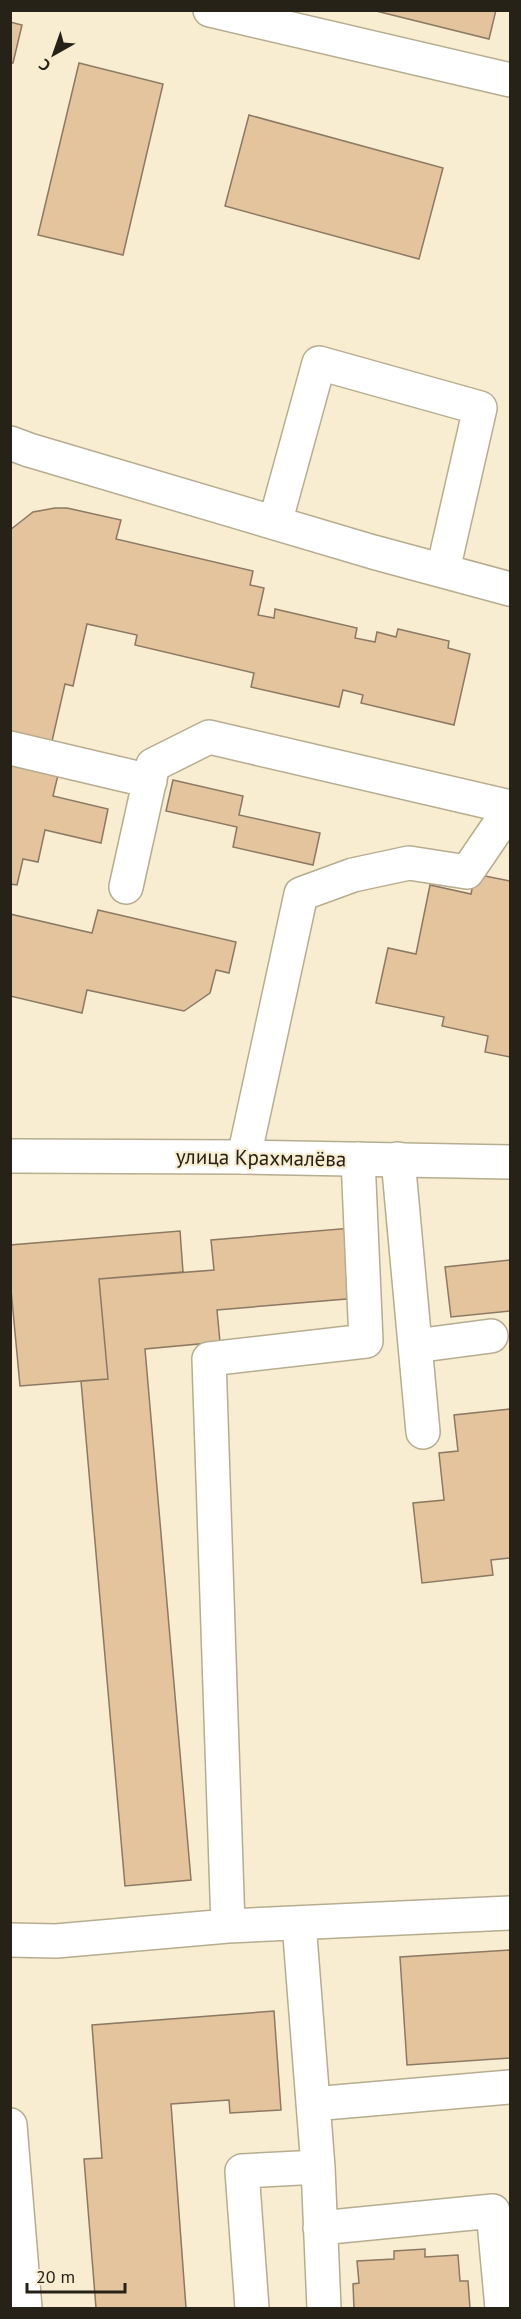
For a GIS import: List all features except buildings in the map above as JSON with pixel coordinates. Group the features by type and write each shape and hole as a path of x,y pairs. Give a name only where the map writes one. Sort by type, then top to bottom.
{"main road":[{"path":"229,13 510,80"},
{"path":"275,523 319,363 480,408 443,570"},
{"path":"11,447 510,589"},
{"path":"126,887 153,765 209,737 510,808 467,872 409,863 353,875 301,894 244,1156"},
{"path":"10,748 150,781"},
{"name":"улица Крахмалёва","path":"10,1156 244,1156 510,1162"},
{"path":"228,1926 209,1359 366,1341 358,1159"},
{"path":"398,1160 423,1432"},
{"path":"415,1346 491,1336"},
{"path":"10,1940 56,1941 228,1926 510,1913"},
{"path":"299,1923 318,2167 324,2308"},
{"path":"313,2104 510,2087"},
{"path":"10,2125 25,2308"},
{"path":"252,2308 242,2171 318,2167"},
{"path":"320,2228 493,2211 502,2308"}]}
